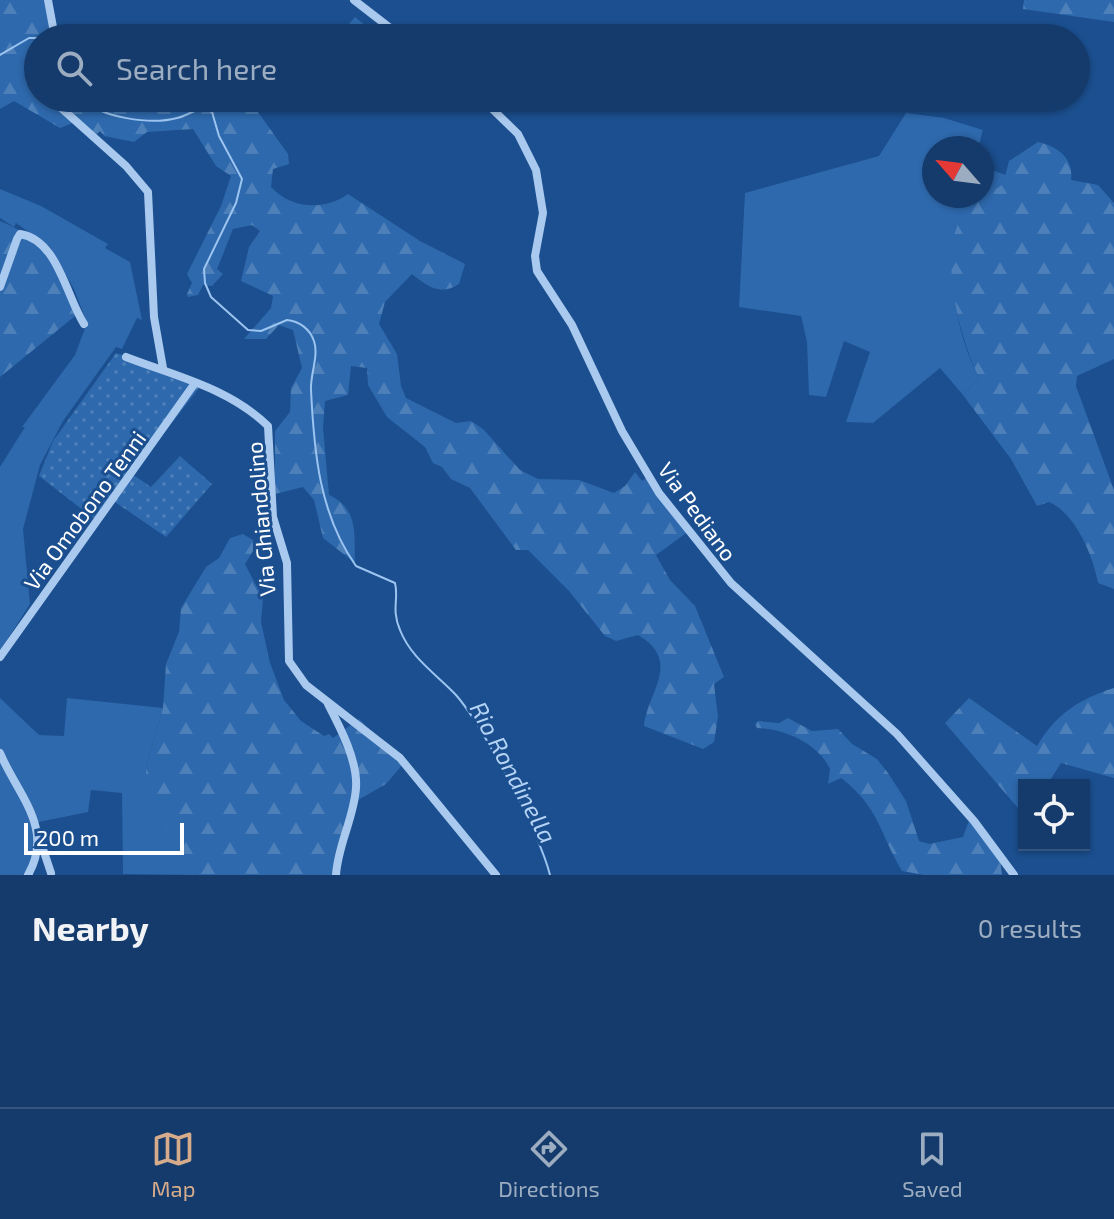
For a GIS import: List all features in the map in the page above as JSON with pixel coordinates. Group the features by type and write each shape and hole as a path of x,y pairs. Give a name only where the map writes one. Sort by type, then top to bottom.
{"street":[{"path":"48,0 52,24"},
{"path":"354,0 385,24"},
{"path":"66,112 126,166 148,192 154,317 163,368"},
{"name":"Via Pediano","path":"495,112 518,134 536,170 543,213 535,256 537,271 572,325 622,431 659,493 731,583 897,734 982,831 1014,875"},
{"path":"0,287 20,234 33,238 50,256 84,324"},
{"name":"Via Ghiandolino","path":"126,357 163,368 237,400 268,426 273,517 287,563 289,661 306,685 400,758 496,875"},
{"name":"Via Omobono Tenni","path":"0,657 195,383"},
{"path":"327,701 351,760 356,786 337,852 336,875"},
{"path":"0,753 28,802 50,874"},
{"path":"28,875 40,840"}],"green space":[{"path":"0,0 49,0 53,24 24,24 24,107 14,101 0,109"},
{"path":"1024,0 1114,0 1114,22 1023,9"},
{"path":"355,17 364,24 349,24"},
{"path":"33,112 258,112 288,154 289,164 273,169 271,187 279,194 298,203 318,205 348,194 420,241 465,264 459,284 452,288 440,290 412,274 385,302 379,324 397,354 401,386 406,398 456,423 471,421 483,429 520,470 538,479 579,480 614,493 625,486 635,472 642,481 649,476 689,531 656,555 670,580 695,606 724,677 714,684 718,717 714,742 703,749 644,726 660,667 651,645 638,635 616,641 605,636 569,591 528,550 516,550 470,488 451,479 442,467 433,463 425,447 387,417 368,385 367,368 351,366 348,395 325,401 323,428 329,495 346,507 350,515 355,563 323,538 314,500 303,487 275,494 275,431 290,412 291,388 302,368 293,330 279,325 266,339 244,339 271,308 273,296 241,281 249,247 260,231 252,225 233,229 217,269 223,274 212,286 203,285 198,295 188,297 187,294 192,283 187,274 221,206 231,176 216,166 193,129 147,132 134,142 104,136 100,131 97,134 75,122 60,128"},
{"path":"906,113 944,118 983,130 981,136 922,136 922,208 980,208 957,233 954,272 956,308 964,343 979,378 963,395 940,368 873,423 846,422 870,352 844,341 826,397 809,395 807,342 801,316 739,307 745,193 879,156"},
{"path":"1038,142 1052,147 1067,159 1071,180 1098,185 1114,203 1114,359 1077,376 1076,386 1114,490 1114,589 1098,583 1087,548 1067,515 1049,502 1037,506 1011,459 963,395 979,378 965,341 954,297 952,252 955,231 968,208 994,208 994,190 1003,184 1009,161"},
{"path":"994,171 1006,175 994,194"},
{"path":"0,189 41,206 108,244 105,248 130,262 142,320 137,318 122,349 116,347 63,421 40,465 23,529 30,604 0,651 0,467 25,427 22,427 75,355 87,323 74,289 50,247 16,223 14,227 0,218"},
{"path":"0,221 42,247 58,268 80,312 0,377"},
{"path":"116,353 163,368 199,388 132,474 151,487 180,456 212,484 166,537 112,500 97,521 39,476 53,441"},
{"path":"243,534 253,540 253,551 245,564 263,599 261,622 270,663 284,700 301,721 324,736 329,734 333,738 359,719 404,763 386,784 358,800 337,875 197,875 146,790 146,767 163,708 166,664 179,632 181,608 206,567 219,558 230,538"},
{"path":"1114,688 1114,778 1061,763 1051,779 1018,779 1018,808 945,723 969,698 1037,746 1060,716 1090,697"},
{"path":"0,698 39,735 64,736 67,698 163,708 146,767 146,790 197,875 123,874 122,793 91,790 88,812 34,823 40,840 28,875 0,875"},
{"path":"788,718 812,731 838,729 852,744 877,759 906,801 919,841 929,844 963,837 970,818 999,851 1002,875 924,875 902,871 864,800 841,778 828,784 830,769 817,752 799,739 778,731 757,728 755,724 758,721 779,723"}],"waterway":[{"name":"Rio Rondinella","path":"0,55 24,41"},
{"name":"Rio Rondinella","path":"104,112 154,121 182,117 192,112"},
{"name":"Rio Rondinella","path":"212,112 219,136 242,179 236,203 204,269 205,283 211,297 248,330 261,331 287,320 304,326 310,333 316,353 311,384 314,436 326,504 334,525 356,566 395,583 396,616 405,640 417,657 456,695 481,731 523,809 550,875"}]}
